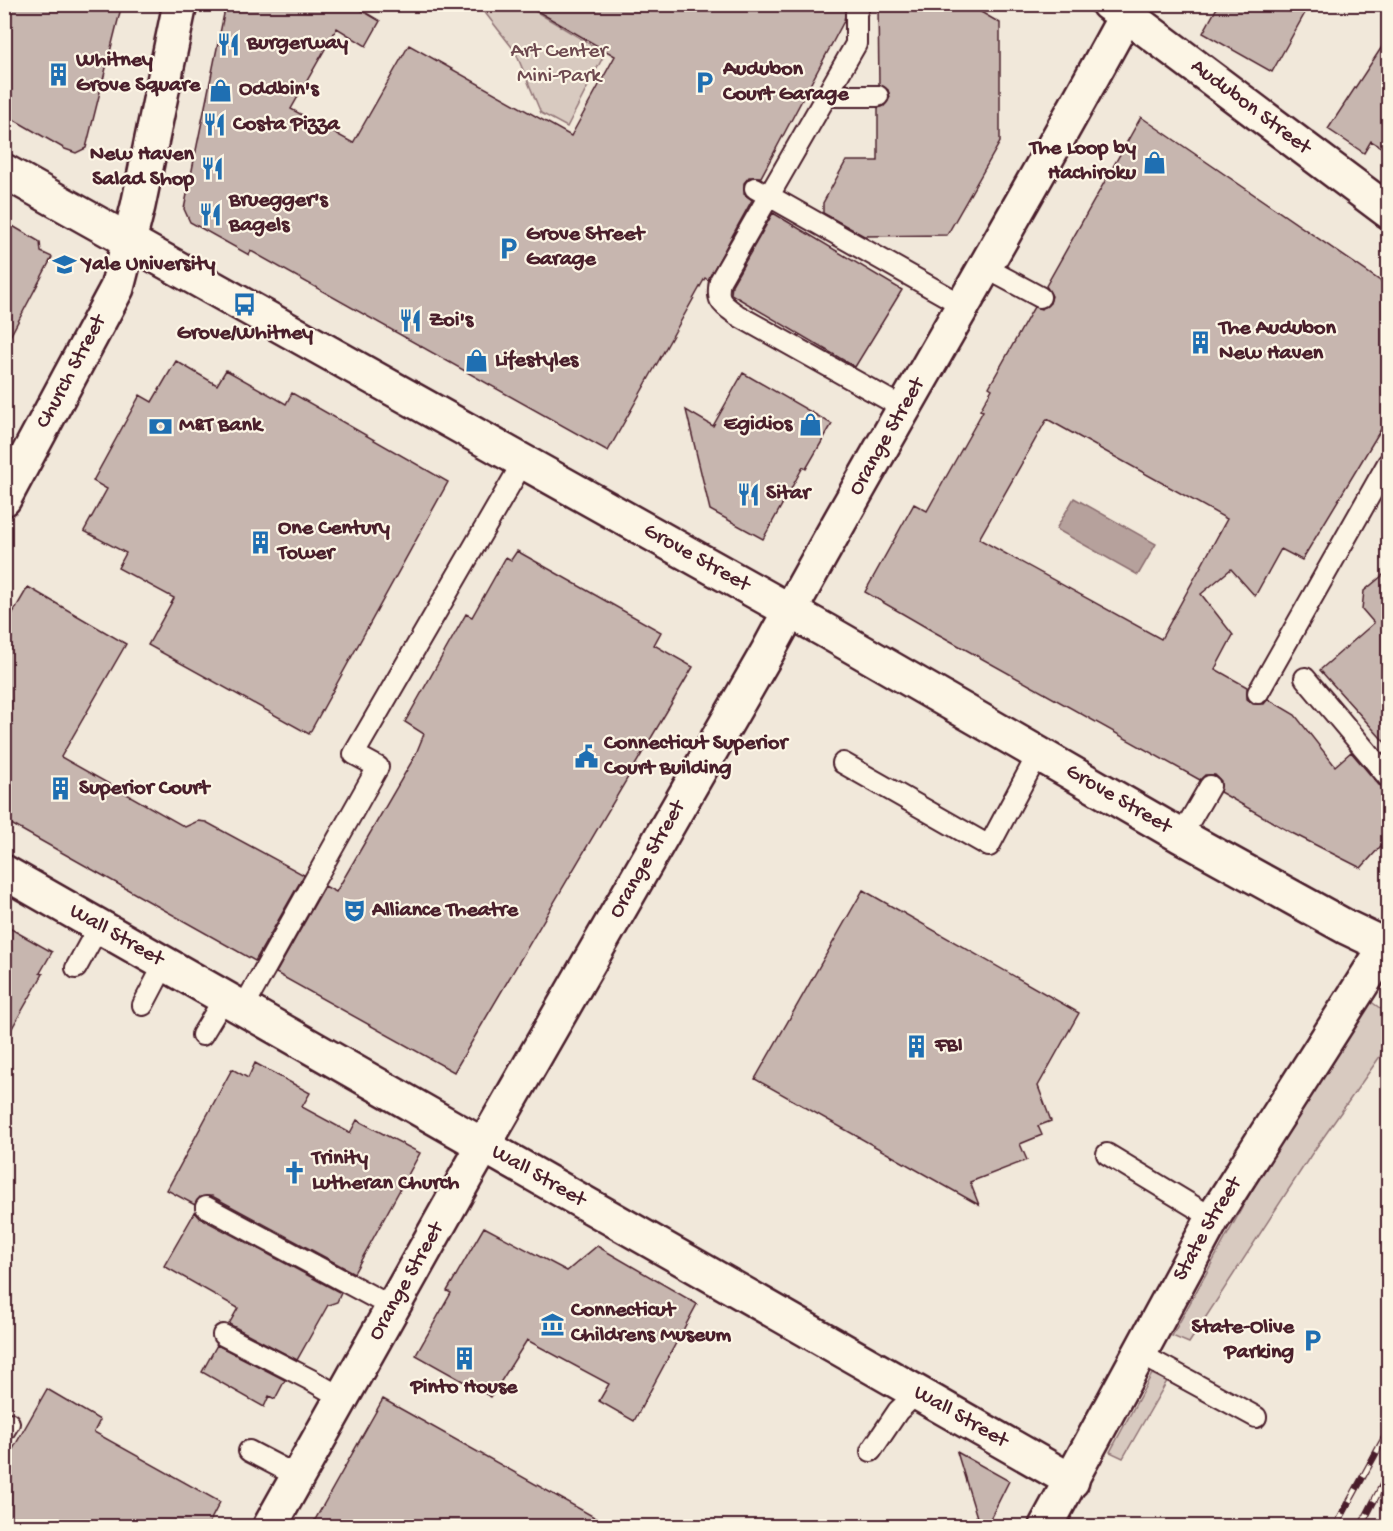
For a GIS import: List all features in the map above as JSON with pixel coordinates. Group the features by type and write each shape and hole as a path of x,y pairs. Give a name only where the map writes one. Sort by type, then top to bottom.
{"main road":[{"name":"Church Street","path":"4,499 117,288 180,4"},
{"name":"Audubon Street","path":"1122,8 1389,212"},
{"name":"Orange Street","path":"270,1527 392,1307 810,571 986,268 1122,8"},
{"name":"Grove Street","path":"4,171 789,611 1181,836 1346,927 1388,945"},
{"name":"Wall Street","path":"4,872 1071,1481"},
{"name":"State Street","path":"1046,1527 1213,1218 1388,945"}],"lane":[{"path":"860,4 855,13 856,44 827,96 762,192 720,281 718,294 722,304 737,315 905,409"},
{"path":"827,96 878,96"},
{"path":"762,192 964,306"},
{"path":"986,268 1040,297"},
{"path":"202,1035 234,1002 378,767 354,754 523,462"},
{"path":"1258,693 1389,463"},
{"path":"1305,678 1389,777"},
{"path":"843,763 989,846 1038,754"},
{"path":"1181,836 1210,786"},
{"path":"76,968 99,926"},
{"path":"143,1005 165,963"},
{"path":"1107,1154 1213,1218"},
{"path":"206,1208 392,1307"},
{"path":"223,1335 342,1398"},
{"path":"1140,1353 1256,1417"},
{"path":"871,1451 898,1411 917,1393"},
{"path":"249,1451 299,1477"}],"green space":[{"name":"Art Center Mini-Park","path":"479,5 525,5 605,53 567,127 541,113 515,51"},
{"path":"1370,1001 1388,1014 1388,1045 1311,1155 1189,1343 1172,1336 1272,1153"},
{"path":"1152,1374 1167,1381 1123,1458 1110,1452"}],"shaded area":[{"path":"1074,498 1156,544 1138,575 1056,529"}],"building":[{"name":"Whitney Grove Square","path":"4,4 122,4 86,148 76,153 65,149 4,114"},
{"path":"226,4 351,4 380,21 366,46 337,28 291,109 353,143 409,45 571,136 615,56 525,4 847,4 844,21 761,177 749,177 744,183 744,194 752,200 708,280 705,278 608,451 251,251 249,255 190,222 184,209"},
{"path":"878,4 967,4 1000,23 1000,142 947,235 864,236 823,213 823,203 846,161 878,161 878,108 884,106 890,97 888,90 879,84"},
{"path":"1219,4 1310,4 1272,72 1203,33"},
{"path":"1389,36 1389,152 1371,141 1364,153 1328,129"},
{"name":"The Audubon New Haven","path":"1141,117 1389,287 1389,416 1302,560 1281,549 1255,596 1231,569 1201,594 1233,635 1215,669 1247,687 1247,699 1253,704 1264,704 1268,699 1295,715 1335,766 1351,752 1379,785 1389,789 1389,837 1361,868 1290,832 1220,792 1221,781 1215,775 1205,775 1200,780 865,592 914,504 927,511 983,411 980,410 992,389 989,387 1034,307 1041,309 1050,303 1052,296 1046,286","holes":["1047,419 1227,519 1161,639 979,539"]},
{"path":"773,213 902,290 855,367 731,294 732,285"},
{"path":"4,221 40,242 41,252 52,257 4,348"},
{"name":"One Century Tower","path":"176,361 217,385 226,370 286,404 292,393 448,482 309,734 148,645 174,598 118,568 126,553 84,531 107,489 93,481 140,395 152,402"},
{"path":"743,373 832,424 806,469 803,467 763,539 710,510 686,410 713,426"},
{"path":"517,551 661,632 654,645 693,667 454,1072 276,973 325,886 336,892 415,756 424,734 405,722 466,614 472,617 506,557 511,560"},
{"path":"1389,570 1389,747 1320,670 1374,623 1362,609 1364,591"},
{"name":"Superior Court","path":"28,587 126,644 61,757 185,827 198,821 206,822 304,875 255,961 4,820 4,628"},
{"name":"FBI","path":"863,890 1079,1013 1038,1086 1051,1121 1038,1126 1042,1135 1020,1144 1027,1160 970,1182 979,1205 755,1079"},
{"path":"4,925 52,952 40,973 43,974 4,1042"},
{"name":"Trinity Lutheran Church","path":"255,1063 310,1093 302,1107 350,1133 357,1120 420,1153 354,1273 212,1196 200,1197 195,1205 167,1190 232,1069 248,1078"},
{"path":"195,1212 200,1218 341,1293 337,1302 328,1305 297,1360 229,1324 238,1308 164,1266"},
{"name":"Connecticut Childrens Museum","path":"484,1227 567,1271 597,1246 697,1304 634,1421 599,1401 609,1384 527,1340 491,1397 416,1355 451,1293 447,1291"},
{"path":"217,1345 285,1380 275,1399 269,1396 264,1407 202,1372"},
{"path":"47,1389 100,1420 94,1432 220,1502 207,1527 4,1527 4,1465"},
{"path":"383,1399 612,1527 311,1527"},
{"path":"957,1452 1009,1481 986,1527 980,1527"}],"railway":[{"path":"1336,1526 1388,1431"},
{"path":"1361,1526 1388,1474"}],"place":[{"name":"Burgerway","path":"229,44"},
{"name":"Whitney Grove Square","path":"58,74"},
{"name":"Audubon Court Garage","path":"705,83"},
{"name":"Oddbin's","path":"221,90"},
{"name":"Costa Pizza","path":"215,125"},
{"name":"The Loop by Hachiroku","path":"1154,162"},
{"name":"New Haven Salad Shop","path":"212,168"},
{"name":"Bruegger's Bagels","path":"211,214"},
{"name":"Grove Street Garage","path":"508,248"},
{"name":"Yale University","path":"64,265"},
{"name":"Grove/Whitney","path":"245,305"},
{"name":"Zoi's","path":"411,321"},
{"name":"The Audubon New Haven","path":"1201,342"},
{"name":"Lifestyles","path":"477,361"},
{"name":"Egidios","path":"810,425"},
{"name":"M&T Bank","path":"161,426"},
{"name":"Sitar","path":"748,494"},
{"name":"One Century Tower","path":"260,542"},
{"name":"Connecticut Superior Court Building","path":"586,757"},
{"name":"Superior Court","path":"61,789"},
{"name":"Alliance Theatre","path":"354,911"},
{"name":"FBI","path":"917,1046"},
{"name":"Trinity Lutheran Church","path":"294,1172"},
{"name":"Connecticut Childrens Museum","path":"553,1324"},
{"name":"State-Olive Parking","path":"1312,1341"},
{"name":"Pinto House","path":"464,1359"}]}
